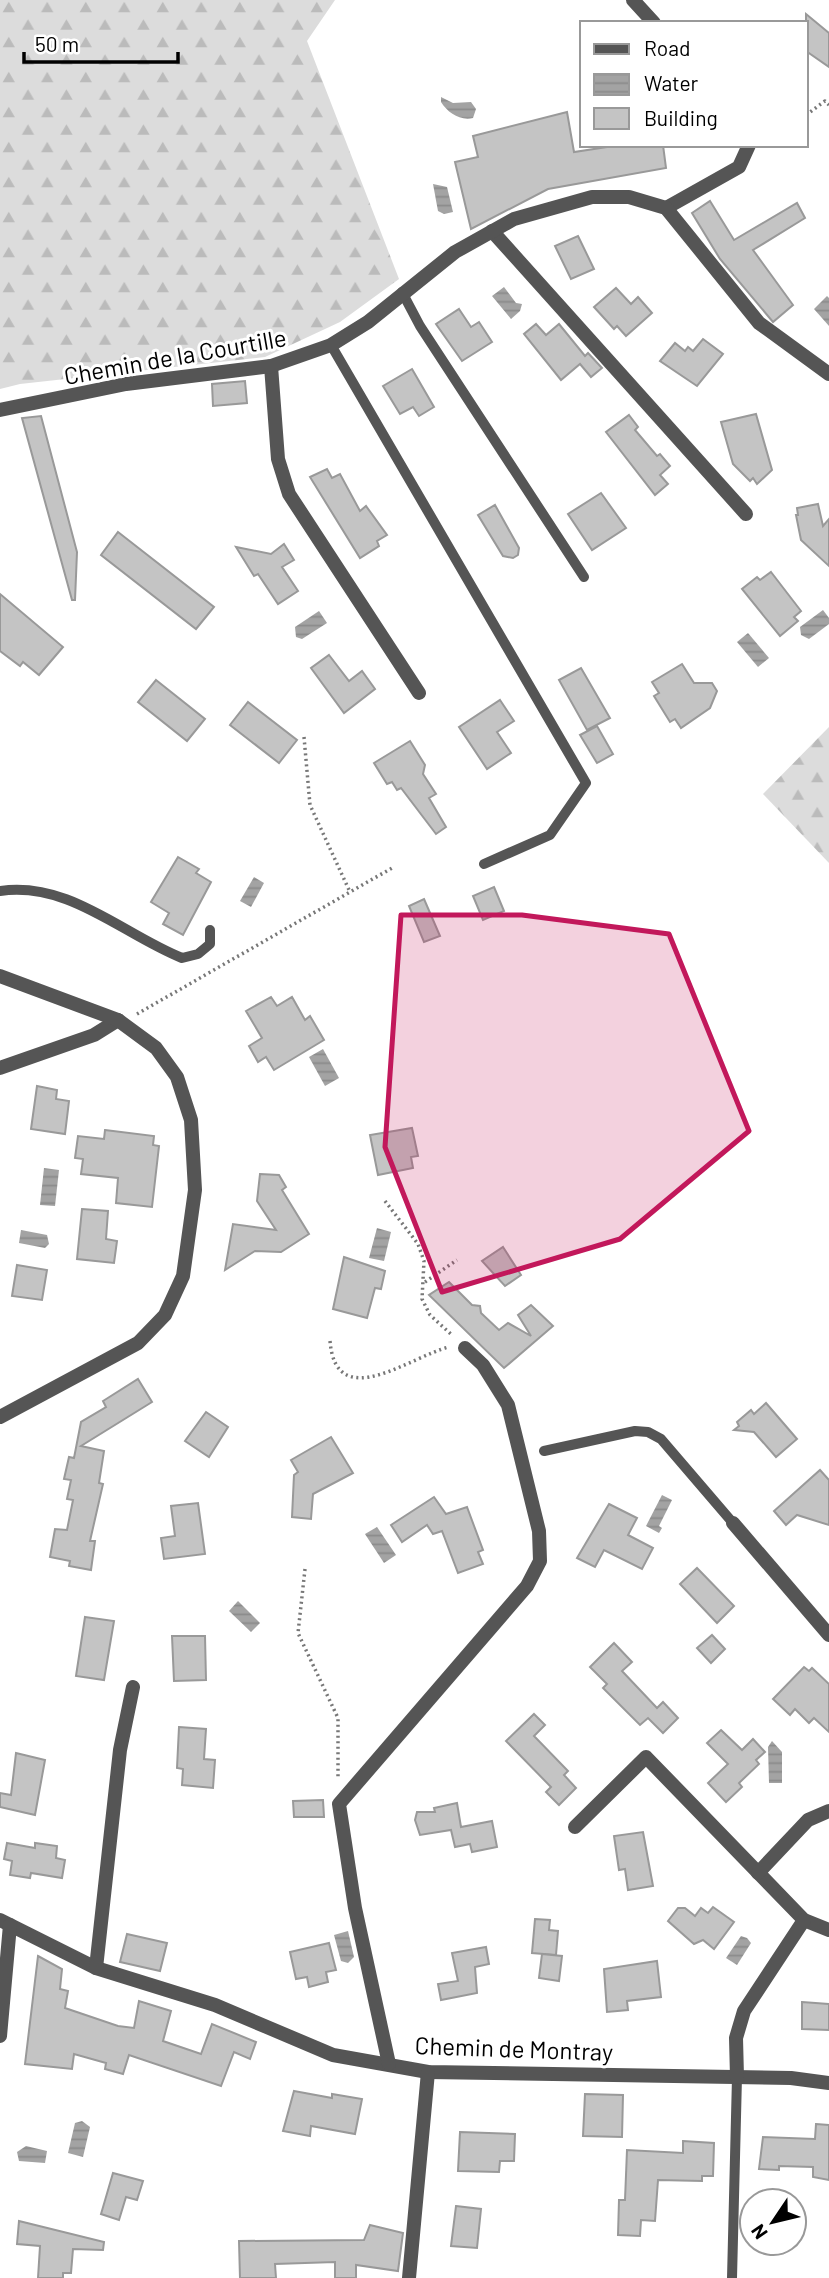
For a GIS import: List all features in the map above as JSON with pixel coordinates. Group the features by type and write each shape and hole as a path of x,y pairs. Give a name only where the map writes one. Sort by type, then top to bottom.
{"street":[{"path":"633,0 652,21"},
{"path":"748,147 739,167 666,208 741,304 778,339 829,374"},
{"name":"Chemin de la Courtille","path":"0,410 126,384 271,366 331,345 368,322 455,252 513,219 592,197 629,197 666,208"},
{"path":"492,231 746,514"},
{"path":"271,366 278,459 289,494 419,693"},
{"path":"0,976 122,1023 156,1048 177,1077 191,1120 195,1190 183,1276 166,1315 138,1343 0,1417"},
{"path":"0,1068 122,1023"},
{"path":"389,2064 355,1908 339,1804 527,1586 540,1561 539,1531 508,1405 482,1365 465,1348"},
{"path":"733,1523 829,1635"},
{"path":"96,1968 120,1750 133,1688"},
{"path":"575,1827 646,1757 803,1920 829,1930"},
{"path":"758,1872 808,1820 829,1811"},
{"path":"737,2077 736,2038 744,2011 803,1920"},
{"name":"Chemin de Montray","path":"0,2036 5,1923 96,1968 215,2005 333,2054 428,2072 791,2078 829,2083"},
{"path":"408,2278 428,2072"}],"lane":[{"path":"402,292 420,326 584,577"},
{"path":"331,345 586,783 550,835 484,864"},
{"path":"0,891 17,889 47,892 85,906 182,958 198,954 210,944 210,930"},
{"path":"544,1451 635,1431 648,1432 662,1439 733,1523"},
{"path":"732,2278 737,2077"}],"path":[{"path":"808,114 825,101 829,105"},
{"path":"304,737 310,805 350,892"},
{"path":"122,1023 141,1009 393,868"},
{"path":"385,1201 418,1244 424,1261 425,1282 422,1299 430,1315 465,1348"},
{"path":"425,1282 457,1260"},
{"path":"330,1341 331,1361 344,1375 362,1379 447,1347 465,1348"},
{"path":"305,1569 298,1633 338,1718 339,1804"}],"highlighted area":[{"path":"401,915 522,915 669,934 749,1131 620,1239 442,1292 385,1147"}],"green space":[{"path":"0,0 335,0 307,41 399,279 340,322 265,357 20,384 0,389"},
{"path":"829,727 829,863 763,794"}],"water":[{"path":"441,97 453,103 471,102 476,109 473,118 463,118 451,113 441,102"},
{"path":"433,184 447,187 453,212 444,214 438,211"},
{"path":"504,287 516,303 522,304 520,311 511,319 492,296"},
{"path":"827,296 829,298 829,326 814,309"},
{"path":"823,610 829,618 829,624 809,639 801,635 800,627"},
{"path":"319,611 327,623 302,639 296,637 295,627"},
{"path":"748,633 769,658 758,667 737,642"},
{"path":"254,877 264,883 251,907 240,901"},
{"path":"323,1049 339,1078 325,1086 309,1057"},
{"path":"44,1168 59,1170 55,1206 40,1205"},
{"path":"377,1228 391,1232 384,1261 369,1258"},
{"path":"21,1230 47,1235 49,1244 45,1248 19,1243"},
{"path":"662,1495 672,1500 659,1526 662,1528 659,1533 646,1526"},
{"path":"377,1527 396,1555 384,1563 365,1534"},
{"path":"238,1601 260,1623 251,1632 229,1611"},
{"path":"772,1741 782,1752 782,1783 769,1783 768,1747"},
{"path":"348,1931 354,1957 348,1963 341,1961 334,1935"},
{"path":"741,1936 751,1943 737,1965 726,1958"},
{"path":"82,2121 90,2127 83,2157 68,2153 75,2123"},
{"path":"26,2146 47,2151 45,2163 19,2161 17,2152"}],"building":[{"path":"806,14 829,33 829,67 808,52"},
{"path":"567,112 574,152 607,147 663,147 666,168 548,189 471,229 455,162 478,157 473,136"},
{"path":"710,201 734,240 797,203 805,218 753,250 793,305 773,322 720,259 692,213"},
{"path":"578,236 594,269 571,279 555,246"},
{"path":"616,288 631,304 638,297 652,313 626,336 617,326 614,329 594,307"},
{"path":"459,309 471,327 479,322 492,342 462,361 436,324"},
{"path":"536,324 546,335 559,324 585,356 588,353 602,368 591,377 580,364 561,380 524,334"},
{"path":"703,339 723,354 697,386 660,361 675,343 685,351 688,347 693,351"},
{"path":"412,369 434,407 419,416 413,407 400,414 383,386"},
{"path":"245,381 247,403 213,406 212,384"},
{"path":"756,414 772,470 757,484 753,478 750,481 733,464 721,422"},
{"path":"629,415 638,427 635,430 657,456 660,454 670,466 660,475 668,484 655,495 606,432"},
{"path":"41,416 77,552 75,600 72,600 22,418"},
{"path":"327,469 332,478 340,474 360,511 366,506 387,535 377,541 379,546 360,558 310,477"},
{"path":"601,493 626,528 592,550 568,514"},
{"path":"818,504 823,526 829,519 829,566 801,540 796,515 797,508"},
{"path":"495,505 519,548 518,555 513,558 503,556 478,515"},
{"path":"118,532 214,607 196,629 101,555"},
{"path":"284,544 294,560 282,567 298,591 278,604 258,574 254,576 236,547 271,554"},
{"path":"771,572 801,611 794,617 798,621 780,636 742,589 757,577 760,580"},
{"path":"0,594 63,647 39,675 23,662 20,666 0,651"},
{"path":"329,655 349,681 362,671 375,689 344,713 311,668"},
{"path":"682,664 694,683 712,683 717,691 710,708 681,728 675,719 670,722 654,696 659,693 652,682"},
{"path":"581,668 610,718 587,730 559,680"},
{"path":"156,680 205,719 187,741 138,702"},
{"path":"500,700 514,721 497,732 511,753 487,769 459,727"},
{"path":"248,702 297,740 279,763 230,725"},
{"path":"597,726 613,754 597,763 580,735"},
{"path":"410,741 425,765 423,774 436,794 429,798 446,827 436,834 401,788 397,790 392,782 387,784 374,763"},
{"path":"178,857 199,869 196,873 211,882 183,935 163,924 169,913 151,902"},
{"path":"494,887 504,911 483,920 473,896"},
{"path":"424,899 440,936 424,942 409,906"},
{"path":"271,997 277,1006 292,997 305,1020 310,1016 324,1040 274,1070 266,1057 258,1062 249,1046 262,1038 246,1011"},
{"path":"37,1086 57,1090 56,1099 69,1101 65,1134 31,1129"},
{"path":"412,1128 418,1156 411,1157 413,1168 378,1175 370,1135"},
{"path":"105,1130 154,1136 153,1145 159,1146 152,1207 116,1203 118,1178 81,1174 83,1159 75,1158 78,1136 104,1139"},
{"path":"260,1174 279,1175 286,1187 282,1190 309,1234 281,1252 255,1251 225,1270 233,1224 276,1230 257,1201"},
{"path":"82,1209 108,1211 106,1239 117,1241 114,1263 77,1259"},
{"path":"503,1247 521,1275 505,1286 482,1261"},
{"path":"344,1257 385,1271 381,1289 375,1288 367,1318 333,1309"},
{"path":"17,1265 47,1270 42,1300 12,1296"},
{"path":"449,1282 472,1305 480,1306 481,1313 499,1330 508,1323 531,1336 518,1315 531,1305 553,1326 504,1368 429,1295"},
{"path":"138,1379 152,1402 81,1446 104,1451 99,1483 103,1484 90,1541 95,1541 91,1570 69,1566 70,1561 50,1557 55,1529 67,1530 73,1500 67,1499 71,1480 64,1479 69,1457 74,1458 81,1422 106,1407 103,1401"},
{"path":"766,1403 797,1439 776,1457 754,1432 734,1430 739,1426 737,1422 751,1410 754,1414"},
{"path":"206,1412 228,1427 209,1457 185,1441"},
{"path":"331,1437 353,1473 313,1494 311,1519 292,1517 294,1475 298,1472 291,1460"},
{"path":"820,1470 829,1480 829,1525 797,1515 786,1525 774,1511"},
{"path":"434,1497 446,1514 467,1507 483,1550 478,1552 483,1564 458,1573 442,1531 433,1534 427,1525 402,1542 391,1525"},
{"path":"198,1503 205,1554 164,1559 161,1538 175,1536 171,1506"},
{"path":"609,1504 637,1518 628,1535 653,1548 642,1569 604,1550 595,1567 577,1558"},
{"path":"697,1568 734,1606 717,1623 680,1584"},
{"path":"85,1617 114,1621 104,1680 76,1676"},
{"path":"712,1635 725,1649 711,1663 697,1648"},
{"path":"172,1636 205,1636 206,1680 174,1681"},
{"path":"614,1643 632,1662 622,1671 657,1708 663,1702 678,1718 663,1733 648,1718 640,1725 603,1688 607,1684 590,1667"},
{"path":"804,1667 809,1671 812,1668 829,1684 829,1732 814,1718 809,1723 795,1709 790,1715 773,1699"},
{"path":"534,1714 545,1725 534,1736 568,1771 564,1775 576,1788 559,1805 546,1792 551,1787 506,1741"},
{"path":"179,1727 206,1729 204,1759 215,1760 213,1788 182,1785 183,1769 177,1768"},
{"path":"721,1730 742,1750 753,1739 765,1752 756,1760 759,1764 739,1783 742,1787 726,1802 708,1783 728,1764 707,1743"},
{"path":"16,1753 45,1760 35,1815 0,1807 0,1793 11,1795"},
{"path":"323,1800 324,1817 294,1817 293,1801"},
{"path":"457,1803 461,1827 492,1821 497,1847 472,1852 470,1844 455,1847 451,1830 420,1835 415,1820 417,1812 435,1812 434,1808"},
{"path":"643,1832 653,1886 628,1890 625,1869 619,1870 614,1836"},
{"path":"7,1843 35,1848 35,1843 57,1846 56,1858 65,1860 62,1878 31,1873 30,1878 10,1875 12,1861 4,1859"},
{"path":"713,1907 734,1922 714,1949 703,1940 694,1944 668,1921 678,1908 685,1908 695,1916 701,1908 708,1913"},
{"path":"535,1919 550,1920 549,1930 558,1931 556,1955 532,1953"},
{"path":"127,1934 167,1943 160,1971 120,1962"},
{"path":"329,1943 336,1970 326,1972 328,1982 309,1987 307,1977 296,1979 290,1952"},
{"path":"486,1947 489,1964 475,1967 477,1993 441,2000 438,1984 458,1981 452,1953"},
{"path":"542,1954 562,1956 559,1981 539,1978"},
{"path":"38,1956 62,1969 60,1989 68,1991 65,2008 118,2026 134,2028 139,2001 171,2011 163,2041 201,2054 212,2024 256,2042 250,2059 234,2052 221,2086 129,2055 123,2074 105,2069 106,2063 74,2054 72,2069 25,2064"},
{"path":"657,1961 661,1997 627,2001 628,2010 607,2012 604,1969"},
{"path":"802,2002 829,2004 829,2030 802,2029"},
{"path":"294,2091 332,2098 332,2094 362,2099 355,2134 311,2126 310,2136 283,2131"},
{"path":"585,2094 623,2095 622,2137 583,2136"},
{"path":"816,2124 829,2125 829,2180 813,2177 813,2167 779,2166 779,2170 759,2169 763,2137 815,2139"},
{"path":"460,2132 515,2134 514,2161 500,2161 499,2172 458,2171"},
{"path":"683,2141 714,2143 713,2176 702,2176 702,2181 658,2180 655,2221 641,2220 640,2236 618,2235 619,2200 625,2200 627,2150 683,2153"},
{"path":"113,2173 143,2181 137,2200 126,2197 119,2220 101,2214"},
{"path":"456,2206 481,2209 477,2248 451,2246"},
{"path":"19,2221 104,2242 103,2250 73,2249 71,2273 63,2273 63,2278 38,2278 40,2246 17,2244"},
{"path":"370,2225 403,2233 398,2271 356,2265 356,2278 335,2278 335,2262 275,2264 276,2278 240,2278 239,2241 364,2240"}]}
